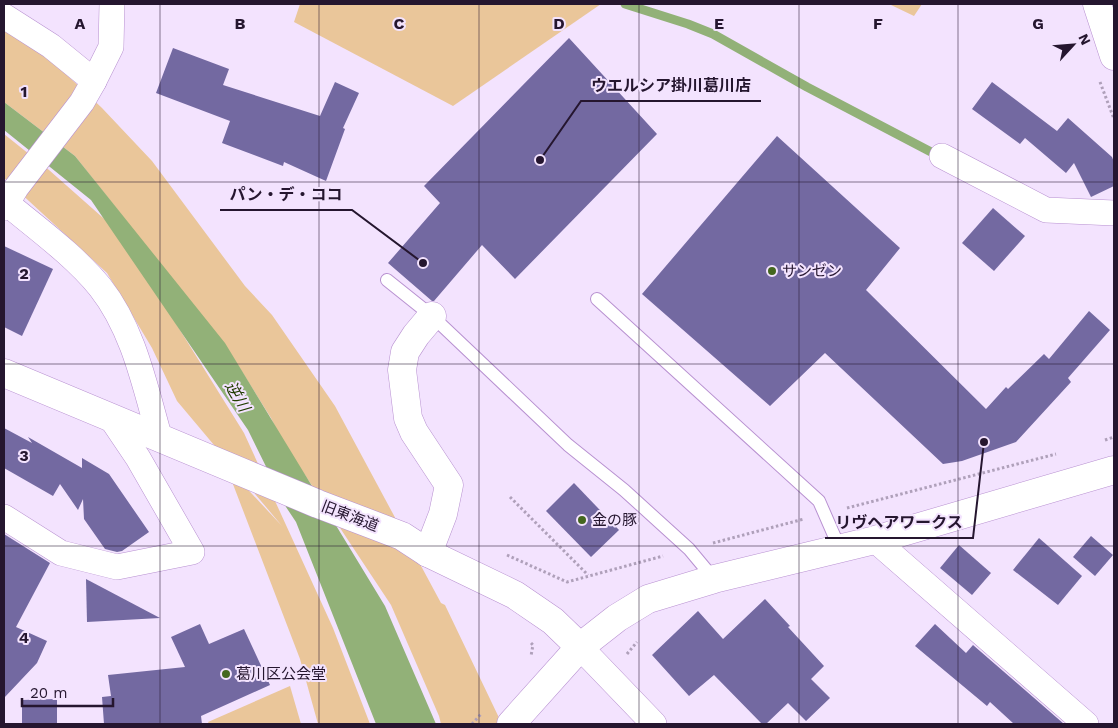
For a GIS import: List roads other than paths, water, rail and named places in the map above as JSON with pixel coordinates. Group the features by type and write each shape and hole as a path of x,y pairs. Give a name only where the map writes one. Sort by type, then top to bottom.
{"street":[{"path":"112,4 111,47 94,81 82,102 7,200 66,253 100,287 122,322 135,355 160,439"},
{"path":"1097,4 1114,56"},
{"path":"4,16 51,46 94,81"},
{"path":"942,156 1046,210 1114,213"},
{"path":"428,552 444,514 449,485 414,432 408,418 402,370 405,352 432,316"},
{"name":"旧東海道","path":"4,373 318,504 402,536 428,552 515,595 553,621 654,724"},
{"path":"4,517 61,553 117,567 192,552 138,458 111,418"},
{"path":"514,723 580,648 617,618 648,599 714,579 875,540 1114,470"},
{"path":"875,540 1086,724"}],"lane":[{"path":"387,280 432,316 568,445 624,490 689,549 714,579"},
{"path":"597,299 819,501 840,549"}],"water":[{"name":"逆川","path":"4,102 75,156 225,343 385,606 436,724 376,724 296,522 286,507 248,430 91,200 4,130"}],"waterway":[{"path":"625,4 713,34 807,87 933,153"}],"place":[{"name":"ウエルシア掛川葛川店","path":"540,160"},
{"name":"パン・デ・ココ","path":"423,263"},
{"name":"サンゼン","path":"772,271"},
{"name":"リヴヘアワークス","path":"984,442"},
{"name":"金の豚","path":"582,520"},
{"name":"葛川区公会堂","path":"226,674"}]}
